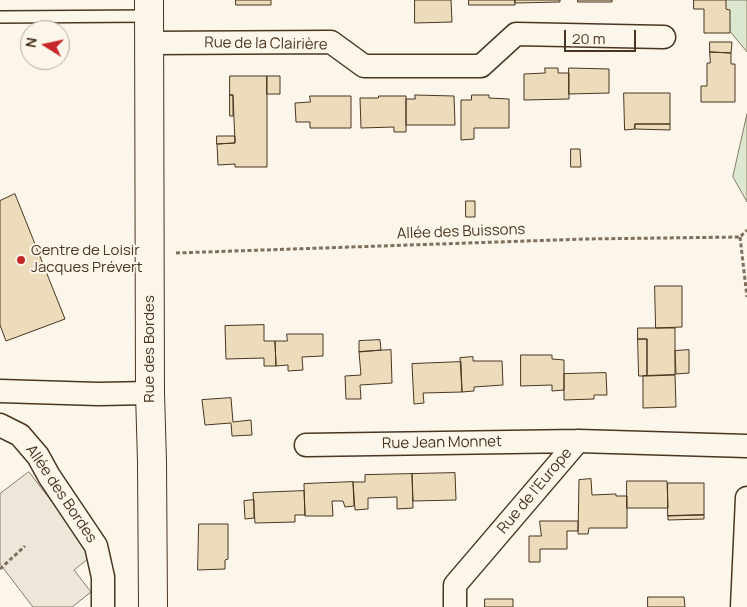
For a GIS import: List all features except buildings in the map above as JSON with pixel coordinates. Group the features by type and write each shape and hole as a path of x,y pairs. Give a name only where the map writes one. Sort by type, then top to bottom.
{"street":[{"name":"Rue de la Clairière","path":"150,20 331,42 364,66 481,66 516,34 664,37"},
{"name":"Rue des Bordes","path":"150,20 150,393 153,607"},
{"path":"0,391 98,394 150,393"},
{"name":"Allée des Bordes","path":"0,425 20,435 38,456 49,476 96,546 104,577 103,607"},
{"name":"Rue Jean Monnet","path":"306,445 578,441"},
{"name":"Rue de l'Europe","path":"455,607 455,585 578,441 747,446"},
{"path":"743,602 747,498"}],"lane":[{"path":"0,16 150,20"}],"path":[{"path":"747,230 740,237 747,297"},
{"name":"Allée des Buissons","path":"174,253 585,239 740,237"},
{"path":"0,569 25,546"}],"green space":[{"path":"714,0 747,0 747,52 715,13"},
{"path":"747,114 747,202 733,177"}],"shaded area":[{"path":"29,472 93,555 74,570 91,592 72,607 33,607 0,564 0,494"}],"place":[{"name":"Centre de Loisir Jacques Prévert","path":"21,260"}]}
